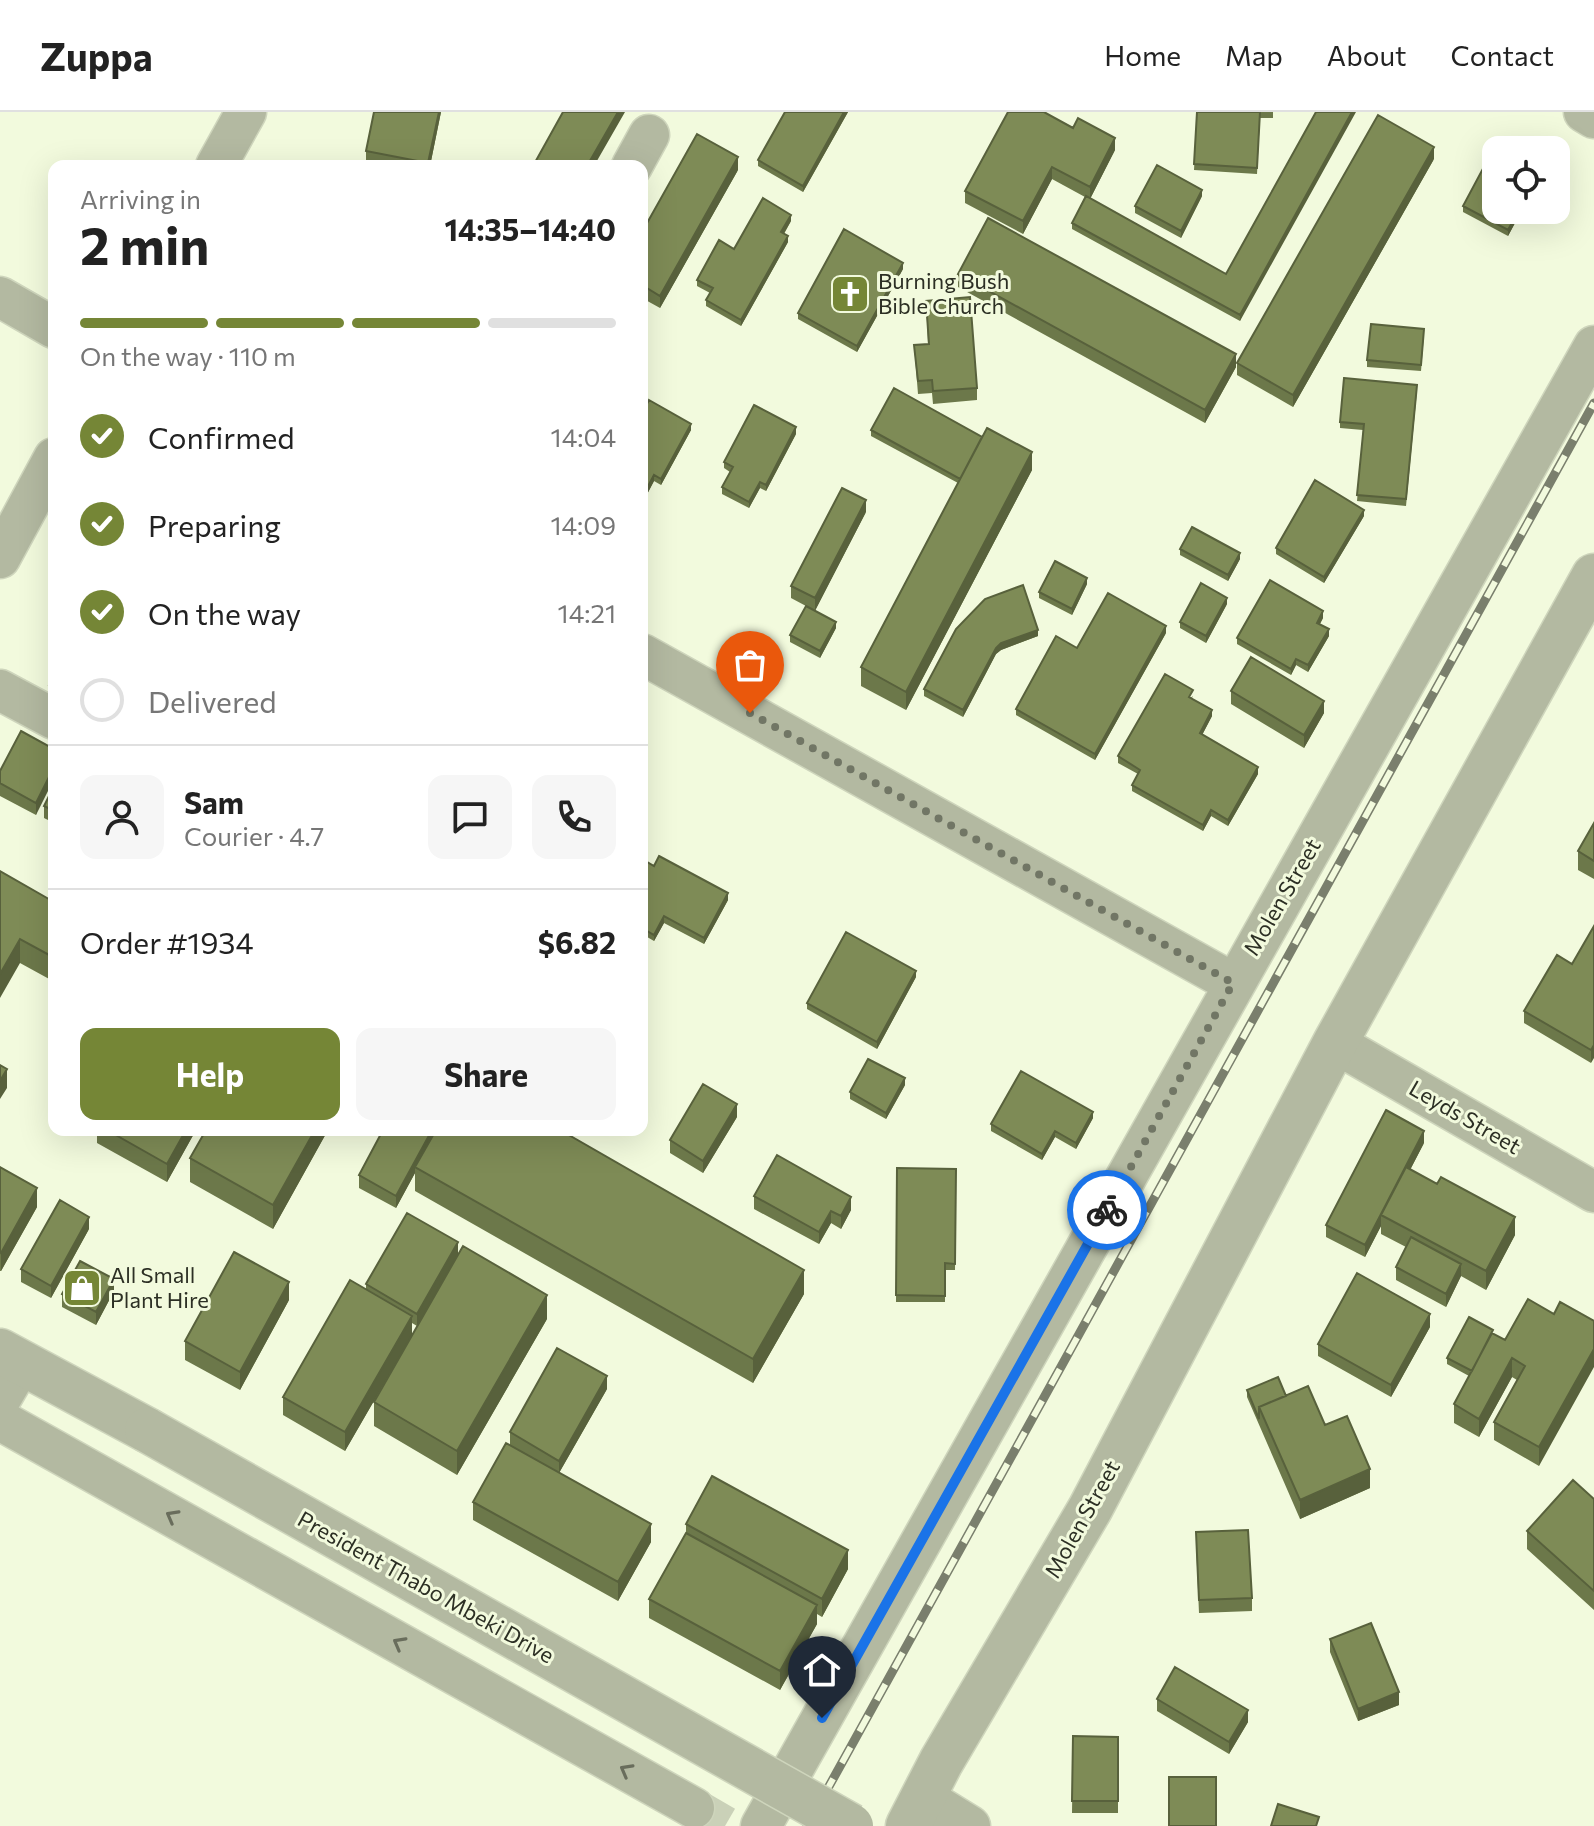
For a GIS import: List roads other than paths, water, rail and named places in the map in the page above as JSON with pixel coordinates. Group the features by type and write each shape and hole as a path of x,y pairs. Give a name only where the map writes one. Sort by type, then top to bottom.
{"street":[{"path":"219,160 246,112"},
{"path":"1584,112 1594,118"},
{"path":"0,297 48,325"},
{"name":"Molen Street","path":"761,1826 1594,346"},
{"path":"0,558 48,469"},
{"name":"Molen Street","path":"915,1812 941,1762 1090,1509 1335,1043 1594,576"},
{"path":"648,657 1233,983"},
{"path":"0,690 48,716"},
{"name":"Leyds Street","path":"1335,1043 1594,1192"},
{"name":"President Thabo Mbeki Drive","path":"7,1372 147,1430 851,1826"},
{"path":"0,1420 694,1808"},
{"path":"915,1812 970,1826"}],"tunnel":[{"path":"694,1808 725,1826"}],"railway":[{"path":"807,1826 1594,403"}],"place":[{"name":"Burning Bush Bible Church","path":"850,294"},
{"name":"All Small Plant Hire","path":"82,1288"}]}
